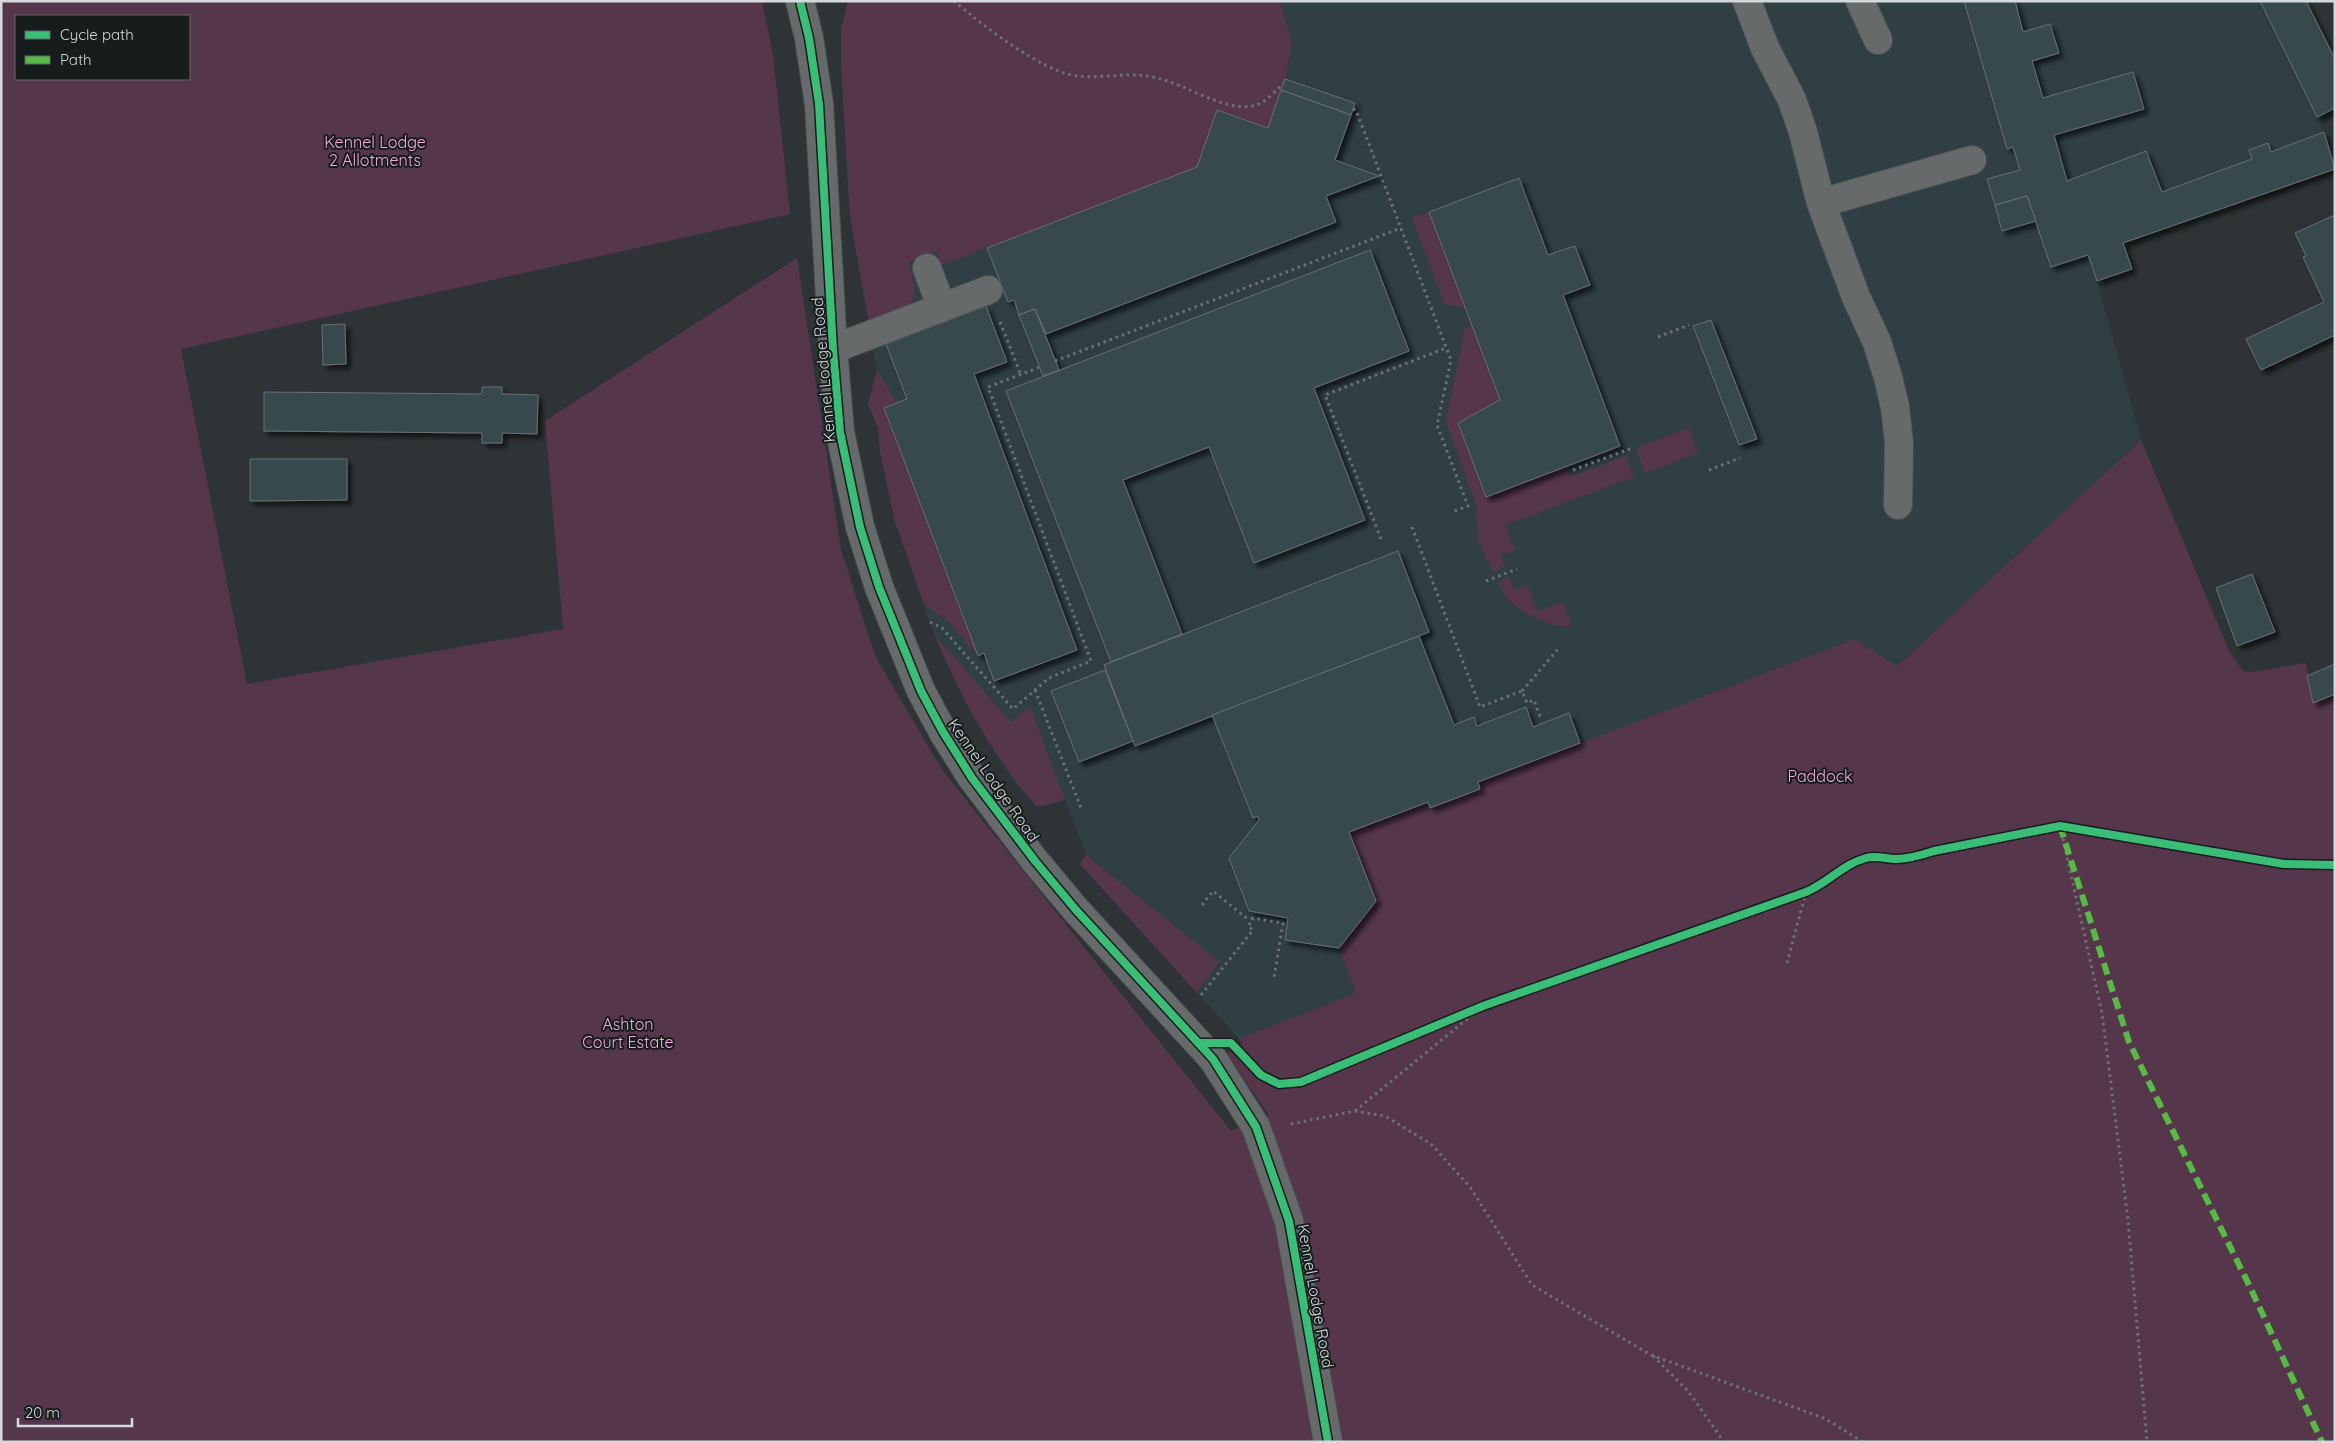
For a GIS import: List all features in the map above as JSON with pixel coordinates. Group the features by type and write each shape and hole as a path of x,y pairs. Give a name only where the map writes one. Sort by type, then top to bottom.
{"street":[{"name":"Kennel Lodge Road","path":"800,1 812,56 819,104 833,349 840,432 860,527 892,621 921,691 972,778 1035,861 1076,910 1213,1059 1256,1127 1289,1221 1328,1442"},
{"path":"1747,1 1765,48 1792,100 1803,132 1822,203 1856,297 1877,342 1888,377 1895,407 1899,443 1898,505"},
{"path":"1860,1 1878,40"},
{"path":"1822,203 1972,160"},
{"path":"927,268 942,308"},
{"path":"833,349 988,290"}],"path":[{"path":"954,1 984,25 1024,52 1067,74 1092,76 1133,74 1151,76 1223,102 1240,106 1258,104 1283,84"},
{"path":"1353,109 1356,110 1451,360 1437,425 1468,506 1452,512"},
{"path":"1055,361 1401,228"},
{"path":"988,290 1021,375"},
{"path":"1658,337 1689,325"},
{"path":"1381,539 1325,395 1446,348"},
{"path":"925,620 942,628 1013,708 1048,678 1091,661 988,388 1040,367"},
{"path":"1573,470 1630,449"},
{"path":"1709,470 1740,458"},
{"path":"1412,527 1480,706 1522,691 1559,648"},
{"path":"1486,581 1517,569"},
{"path":"1035,690 1081,808"},
{"path":"1522,691 1527,703 1534,700 1541,720"},
{"path":"2050,828 2060,826 2070,828"},
{"path":"2060,826 2102,1013 2128,1220 2146,1442"},
{"path":"1202,905 1213,891 1245,917 1283,923 1274,978"},
{"path":"1797,896 1809,891"},
{"path":"1786,964 1809,891"},
{"path":"1194,1002 1253,930 1248,926 1254,918"},
{"path":"1457,1017 1492,1003"},
{"path":"1355,1110 1483,1006"},
{"path":"1256,1127 1272,1128 1355,1110 1385,1116 1430,1144 1470,1187 1532,1285 1651,1355 1826,1419 1863,1442"},
{"path":"1651,1355 1688,1391 1724,1442"}],"shaded area":[{"path":"848,1 2306,1 2335,58 2335,108 2318,117 2335,169 2124,243 2132,269 2097,281 2141,440 1897,666 1950,775 1227,1054 1243,1043 1080,864 1086,855 1065,800 1037,807 1016,784 972,716 934,634 895,522 880,452 878,428 868,404 877,370 850,217 841,64 841,30"}],"green space":[{"name":"Ashton Court Estate","path":"1,1 762,1 773,55 790,214 181,349 247,684 563,629 545,421 797,258 841,550 876,658 943,771 1231,1131 1269,1115 1227,1054 1243,1043 1239,1039 1356,993 1339,948 1376,901 1349,832 1428,802 1430,808 1480,789 1478,782 1855,639 1897,666 2141,440 2229,651 2243,671 2251,672 2306,663 2313,703 2335,694 2335,1442 1,1442"},
{"path":"848,1 1280,1 1292,44 1285,79 1268,128 1217,110 1197,167 942,265 937,252 909,262 915,289 911,305 869,324 850,217 841,64 841,30"},
{"path":"1429,212 1466,309 1444,303 1412,218"},
{"path":"1472,325 1500,400 1458,423 1486,497 1566,467 1570,477 1626,456 1634,477 1505,525 1515,550 1501,556 1505,567 1493,572 1478,540 1476,504 1446,422 1465,328"},
{"path":"877,370 897,403 884,408 978,656 950,623 924,604 895,522 880,452 878,428 868,404"},
{"path":"1689,428 1698,453 1645,473 1636,448"},
{"path":"1509,577 1514,590 1528,585 1538,611 1563,602 1572,626 1558,626 1541,620 1510,602 1498,581"},
{"path":"934,634 1011,722 1030,706 1065,800 1037,807 1021,788 979,725 955,680"},
{"path":"1086,855 1220,962 1196,992 1080,864"}],"building":[{"path":"1964,1 2015,1 2023,32 2050,24 2059,53 2032,61 2043,98 2133,72 2144,109 2054,135 2067,181 2146,151 2162,192 2252,159 2249,150 2268,143 2271,152 2324,132 2335,169 2123,243 2132,269 2097,281 2088,255 2051,267 2027,196 1995,205 1987,179 2020,170 2013,147 2007,149"},
{"path":"2260,1 2306,1 2335,59 2335,108 2317,117"},
{"path":"1285,79 1355,103 1351,115 1281,90"},
{"path":"1281,90 1351,115 1335,160 1379,176 1326,196 1336,222 1046,334 1035,309 1019,315 1014,300 1008,302 987,248 1197,167 1217,110 1268,128"},
{"path":"1519,178 1548,255 1575,246 1590,285 1563,295 1620,446 1486,497 1458,423 1500,400 1429,212"},
{"path":"2027,196 2036,221 2002,231 1995,205"},
{"path":"2335,215 2335,335 2261,370 2246,339 2324,302 2303,257 2306,256 2295,233"},
{"path":"1370,250 1409,351 1314,388 1365,520 1254,563 1209,447 1123,480 1182,634 1111,662 1006,391"},
{"path":"986,306 1007,362 974,374 1077,650 994,681 984,653 978,656 884,408 907,399 886,344"},
{"path":"1035,309 1059,370 1043,376 1019,315"},
{"path":"1711,320 1757,439 1739,445 1693,326"},
{"path":"345,324 346,364 323,365 322,325"},
{"path":"482,387 502,387 502,394 538,395 537,434 502,433 502,443 482,443 482,433 264,431 264,392 482,394"},
{"path":"250,459 347,459 347,500 250,501"},
{"path":"1398,551 1429,632 1135,746 1104,665"},
{"path":"2252,574 2275,632 2237,646 2216,588"},
{"path":"1419,636 1454,725 1474,717 1477,726 1526,707 1533,727 1569,713 1580,743 1478,782 1480,789 1430,808 1428,802 1349,832 1376,901 1339,948 1285,940 1288,918 1249,911 1229,858 1259,820 1258,816 1253,818 1212,715"},
{"path":"2335,664 2335,694 2313,703 2307,676"},
{"path":"1105,670 1133,741 1079,762 1051,691"}],"marked path":[{"path":"2060,826 2129,1042 2250,1287 2322,1442"}],"cycle path":[{"path":"800,1 809,38 819,104 833,349 840,432 860,527 879,587 921,691 943,732 972,778 1035,861 1076,910 1213,1059 1256,1127 1289,1221 1328,1442"},
{"path":"1199,1043 1231,1043 1261,1075 1279,1084 1301,1082 1483,1006 1806,892 1850,865 1866,858 1911,858 1934,851 2060,826 2284,864 2335,865"}],"park label":[{"name":"Kennel Lodge 2 Allotments","path":"375,151"},
{"name":"Paddock","path":"1820,776"}]}
